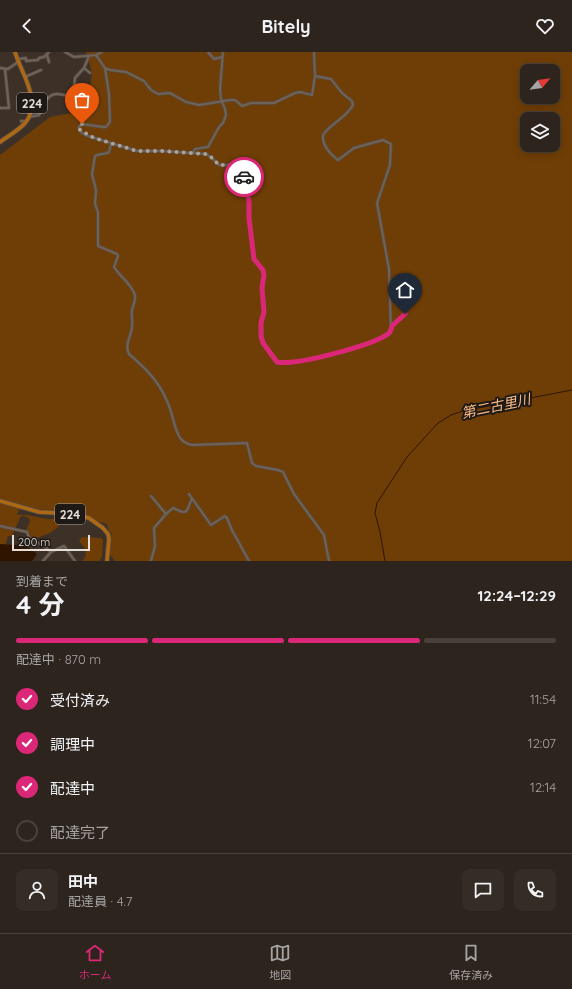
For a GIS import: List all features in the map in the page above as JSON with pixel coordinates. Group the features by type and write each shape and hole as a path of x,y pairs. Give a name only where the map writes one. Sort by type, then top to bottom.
{"highway":[{"name":"224","path":"0,142 21,127 30,115 32,100 15,52"},
{"name":"224","path":"0,501 39,512 75,514 89,518 103,528 108,534 107,561"}],"street":[{"path":"0,68 11,68 17,60 26,58 26,61 38,60 39,58 47,55 49,52"},
{"path":"65,52 74,58 96,55 102,52"},
{"path":"208,52 214,59 222,57"},
{"path":"193,153 195,149 208,147 219,126 223,123 226,115 220,89 223,52"},
{"path":"105,68 126,72 144,81 151,90 158,94 170,93 194,104 199,105 235,100 242,106 251,103 274,103 294,93 300,92 312,95 315,76 314,52"},
{"path":"47,55 49,62"},
{"path":"96,55 105,68 110,101 110,122 103,128 82,124 79,127 80,130 88,136 137,151 206,154 219,165 235,165 244,177 249,201 249,218 254,259 263,270 264,275 262,288 264,312 261,323 261,336 263,343 277,362 319,358 371,342 388,334 392,326 389,269 377,203 390,165 391,144 383,140 354,148 338,160 334,157 324,144 322,140 323,135 346,114 353,105 352,101 342,93 331,79 315,76"},
{"path":"23,122 26,120 28,115 39,114 42,111 45,101 50,96 57,93 71,96 76,78 84,68 89,56"},
{"path":"84,68 90,73"},
{"path":"0,108 9,108 5,69"},
{"path":"24,77 41,70"},
{"path":"74,87 78,88"},
{"path":"111,143 110,152 95,156 92,174 96,190 95,204 98,212 98,246 117,254 118,256 114,267 117,273 128,283 135,296 132,311 132,326 127,351 148,372 163,392 167,400 178,436 182,440 192,445 247,443 252,462 256,466 284,472 294,494 324,535 329,561"},
{"path":"392,326 405,314"},
{"path":"189,494 211,525 225,516 228,518 232,530 250,561"},
{"path":"151,496 166,514"},
{"path":"151,561 155,546 154,528 173,508 186,512 188,510 189,502 192,499"},
{"path":"0,526 27,532 29,538 44,546 51,552"},
{"path":"44,561 51,552 64,546 75,561"}],"shaded area":[{"path":"86,52 572,52 572,561 115,561 110,555 110,538 112,533 109,532 107,524 76,512 35,509 21,504 17,515 56,519 59,520 60,524 52,531 34,539 30,538 26,531 30,521 29,518 21,516 12,536 8,536 0,561 0,155 50,117 71,113 79,109 90,88 92,73"},
{"path":"82,537 101,538 103,540 102,557 99,561 82,561 86,556 85,548 79,541"},
{"path":"0,544 29,548 37,554 32,561 0,561"}],"waterway":[{"name":"第二古里川","path":"385,561 375,513 377,503 407,457 438,423 451,415 463,411 572,390"}],"way so far":[{"path":"82,124 79,127 80,130 88,136 137,151 206,154 219,165 235,165 244,177"}],"route":[{"path":"244,177 244,183 249,201 249,218 254,259 263,270 264,275 262,281 264,312 261,323 261,336 266,348 277,362 281,363 319,358 371,342 388,334 392,326 405,314"}]}
